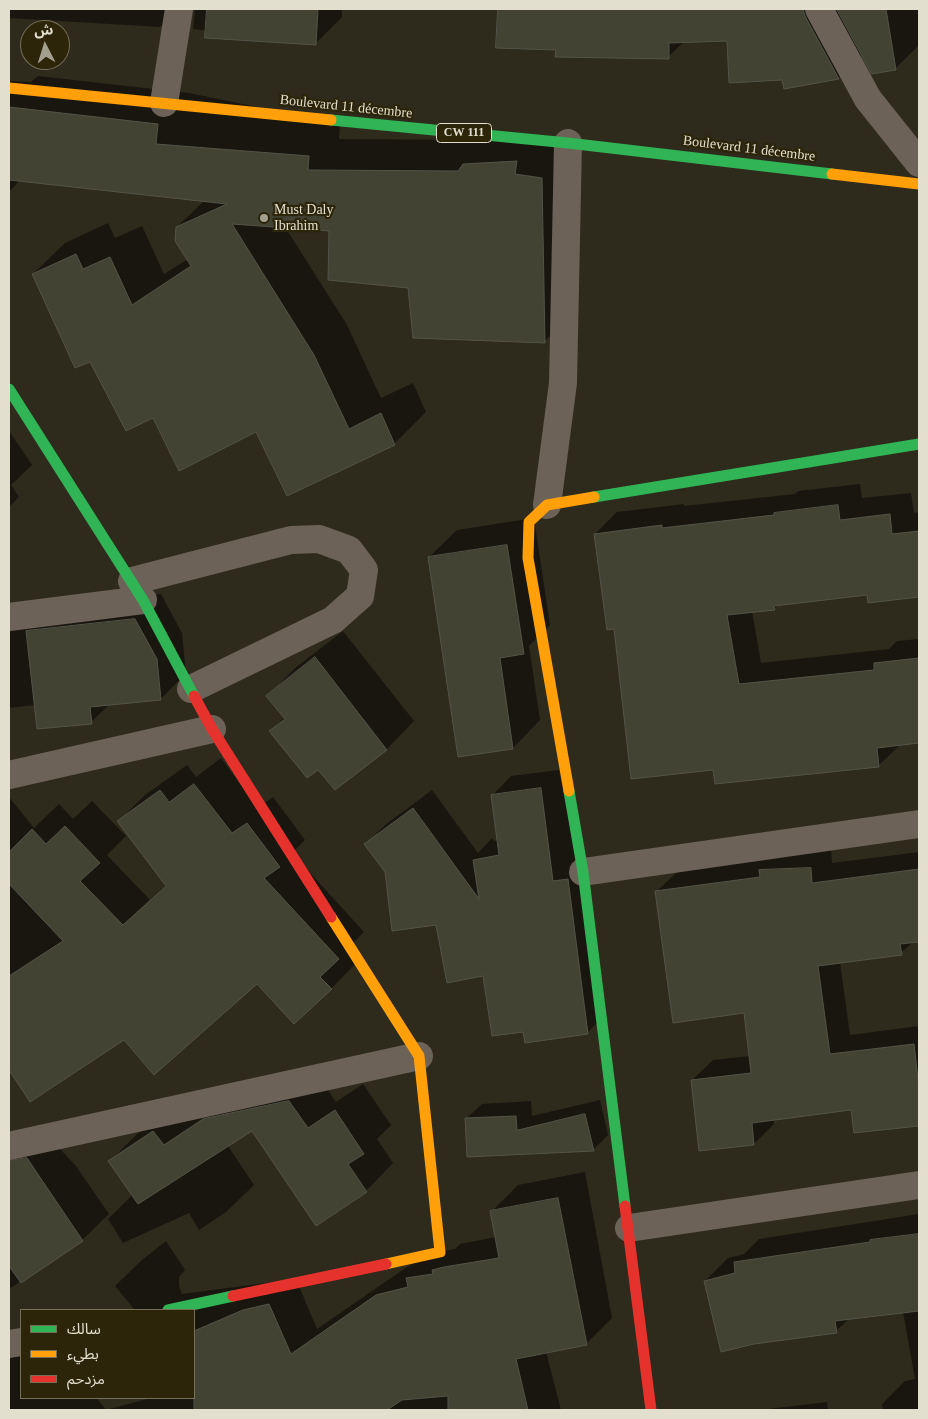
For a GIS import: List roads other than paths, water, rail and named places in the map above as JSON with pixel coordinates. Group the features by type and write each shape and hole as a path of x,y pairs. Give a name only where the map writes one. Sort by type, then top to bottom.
{"street":[{"path":"164,104 179,9"},
{"path":"819,9 868,99 919,163"},
{"name":"Boulevard 11 décembre","path":"9,88 568,143 919,184"},
{"path":"547,505 563,383 568,143"},
{"path":"9,388 138,591 212,730 419,1056 440,1252 173,1309"},
{"path":"651,1410 583,872 528,558 529,522 547,505 919,444"},
{"path":"9,617 138,591 291,540 319,538 349,550 364,570 360,596 333,620 191,689"},
{"path":"9,775 212,730"},
{"path":"583,872 919,824"},
{"path":"9,1146 419,1056"},
{"path":"629,1228 919,1185"}],"place":[{"name":"Must Daly Ibrahim","path":"264,218"}]}
